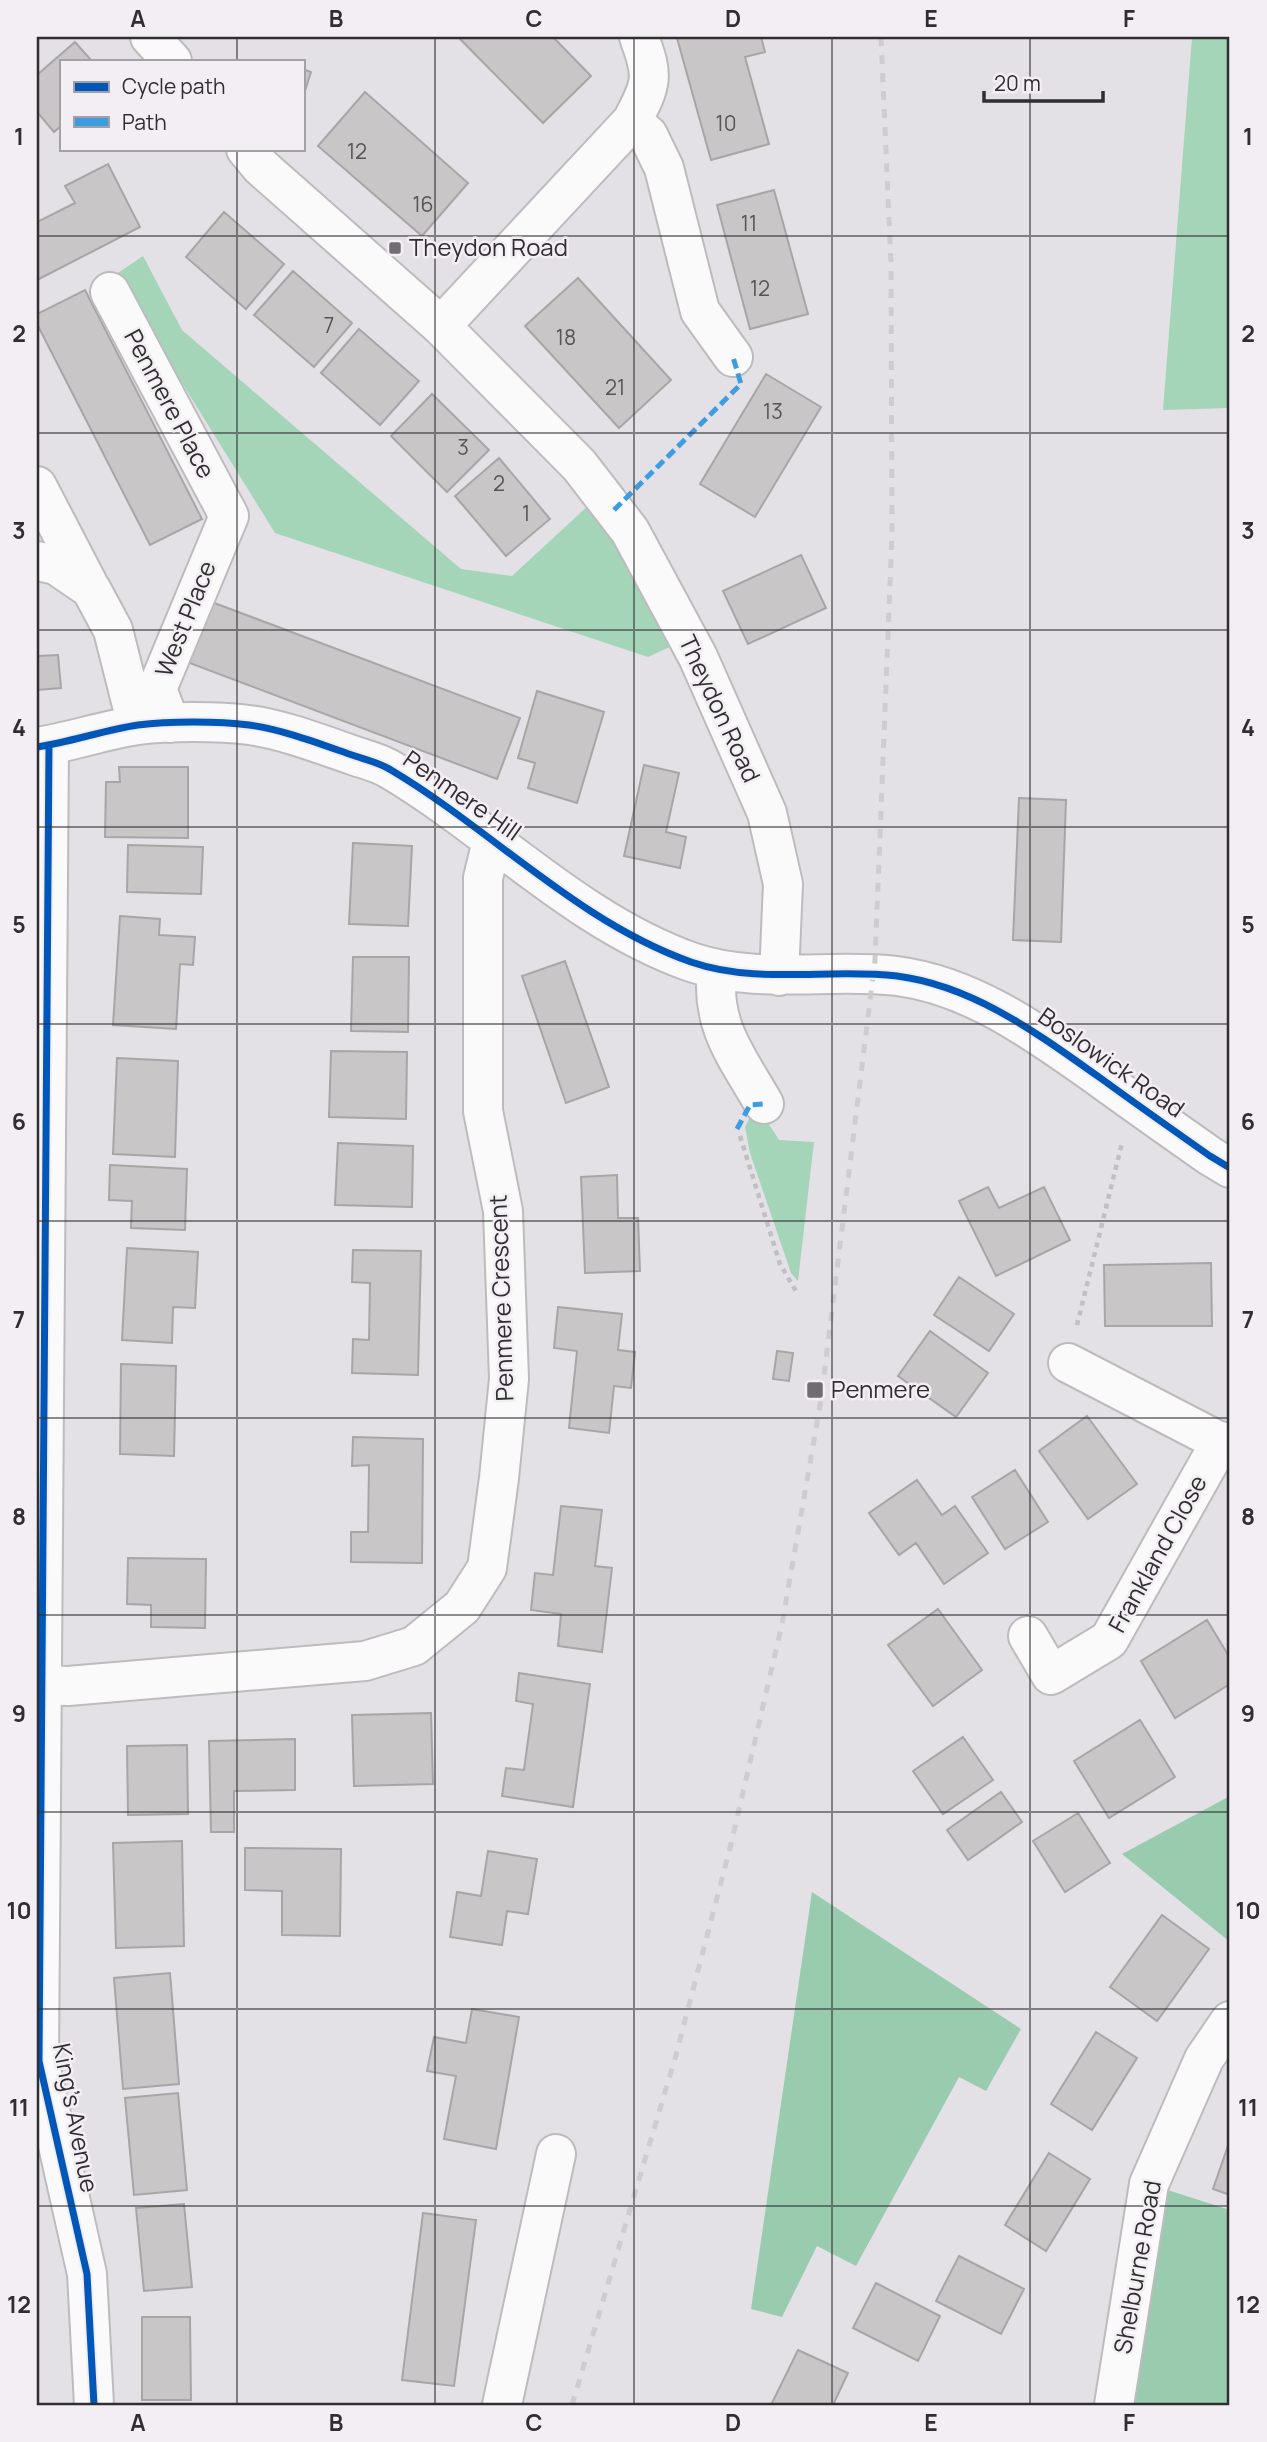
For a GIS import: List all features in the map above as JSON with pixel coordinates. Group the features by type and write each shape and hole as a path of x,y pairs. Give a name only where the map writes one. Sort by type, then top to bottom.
{"street":[{"path":"150,37 171,60"},
{"path":"441,327 632,121 646,94 650,79 650,67 639,37"},
{"path":"632,121 648,135 664,167 700,311 733,357"},
{"name":"Theydon Road","path":"247,150 261,167 441,327 579,465 630,531 698,657 767,813 783,884 779,976"},
{"name":"Penmere Place","path":"110,292 229,516"},
{"path":"37,486 113,630 154,724"},
{"name":"West Place","path":"154,724 157,689 229,516"},
{"path":"37,561 56,565 91,589"},
{"name":"Penmere Hill","path":"43,746 154,724 250,725 316,743 388,767 577,901 662,950 717,970 779,976 843,974"},
{"name":"King's Avenue","path":"43,746 39,2061 87,2274 94,2405"},
{"name":"Penmere Crescent","path":"42,1685 365,1661 414,1646 462,1607 487,1568 509,1379 503,1211 483,1111 483,878 492,841"},
{"path":"717,970 714,991 722,1031 764,1104"},
{"name":"Boslowick Road","path":"843,974 899,976 972,998 1030,1028 1230,1168"},
{"path":"1068,1363 1225,1444"},
{"name":"Frankland Close","path":"1028,1636 1051,1675 1109,1640 1225,1444"},
{"name":"Shelburne Road","path":"1114,2405 1149,2184 1204,2059 1230,2021"},
{"path":"502,2405 556,2154"}],"path":[{"path":"1068,1363 1123,1136"}],"green space":[{"path":"1192,37 1230,37 1230,408 1163,410"},
{"path":"143,256 182,330 461,569 512,576 590,504 674,645 648,657 275,533 115,275"},
{"path":"760,1110 779,1140 814,1142 798,1281 791,1273 750,1153 745,1127 753,1111"},
{"path":"1230,1796 1230,1942 1122,1854"},
{"path":"812,1892 1021,2029 986,2091 959,2077 856,2266 817,2246 782,2317 751,2309"},
{"path":"1149,2184 1230,2210 1230,2405 1114,2405"}],"building":[{"path":"458,37 553,37 591,76 543,123"},
{"path":"761,37 765,52 745,57 769,144 711,160 677,38"},
{"path":"75,42 91,60 60,60 60,127 54,132 37,112 37,75"},
{"path":"304,69 311,72 304,94"},
{"path":"365,92 468,183 422,236 318,146"},
{"path":"108,164 140,227 37,280 37,222 75,203 65,186"},
{"path":"774,190 808,314 750,329 717,205"},
{"path":"224,212 284,264 246,309 186,257"},
{"path":"293,271 352,323 314,367 254,315"},
{"path":"578,278 671,380 619,428 525,326"},
{"path":"85,290 202,519 150,545 37,324 37,314"},
{"path":"359,329 419,381 380,425 321,373"},
{"path":"766,374 821,407 755,517 700,484"},
{"path":"432,394 489,450 447,492 391,436"},
{"path":"499,458 550,519 506,556 455,496"},
{"path":"801,555 826,608 748,644 723,591"},
{"path":"209,601 520,718 497,779 187,662"},
{"path":"58,655 61,688 37,690 37,656"},
{"path":"537,691 604,712 577,803 528,788 535,763 518,758"},
{"path":"644,765 679,773 666,832 686,837 680,868 624,856"},
{"path":"119,767 188,767 188,838 105,837 106,782 120,782"},
{"path":"1019,798 1066,800 1061,942 1013,940"},
{"path":"353,843 412,846 408,926 349,924"},
{"path":"128,845 203,847 201,894 127,892"},
{"path":"120,916 160,919 159,935 195,937 193,965 180,964 176,1029 113,1025"},
{"path":"353,957 409,957 408,1032 351,1031"},
{"path":"565,961 609,1087 566,1103 522,976"},
{"path":"331,1051 407,1052 406,1119 329,1117"},
{"path":"117,1058 178,1061 175,1157 113,1154"},
{"path":"338,1143 413,1146 412,1207 335,1205"},
{"path":"110,1165 187,1169 185,1230 131,1228 132,1201 109,1200"},
{"path":"617,1175 618,1218 638,1218 640,1271 585,1273 581,1177"},
{"path":"988,1187 999,1208 1044,1187 1070,1240 996,1276 959,1201"},
{"path":"127,1248 198,1252 195,1308 173,1307 172,1343 122,1340"},
{"path":"353,1250 421,1251 418,1375 352,1373 353,1339 369,1340 370,1283 352,1282"},
{"path":"1211,1263 1212,1326 1105,1326 1104,1265"},
{"path":"959,1277 1014,1314 989,1351 934,1315"},
{"path":"558,1307 622,1314 618,1350 635,1352 631,1388 614,1386 609,1433 569,1428 577,1351 554,1348"},
{"path":"930,1331 988,1373 956,1417 898,1376"},
{"path":"777,1351 793,1353 789,1381 773,1379"},
{"path":"121,1364 176,1366 174,1456 120,1454"},
{"path":"1087,1416 1137,1484 1088,1519 1039,1451"},
{"path":"353,1437 423,1439 422,1563 351,1562 351,1532 368,1532 369,1465 352,1466"},
{"path":"1015,1470 1048,1522 1005,1549 972,1497"},
{"path":"917,1480 942,1515 955,1506 988,1553 944,1584 916,1543 899,1555 869,1513"},
{"path":"561,1506 602,1510 595,1566 612,1568 602,1652 558,1646 561,1614 531,1610 535,1573 553,1575"},
{"path":"128,1558 206,1559 205,1628 151,1627 151,1605 127,1604"},
{"path":"938,1609 982,1670 933,1706 888,1645"},
{"path":"1207,1620 1230,1658 1230,1684 1175,1718 1141,1661"},
{"path":"519,1673 590,1684 573,1807 502,1796 506,1768 524,1770 533,1704 516,1701"},
{"path":"431,1713 433,1784 354,1786 352,1715"},
{"path":"1140,1720 1175,1777 1109,1818 1074,1761"},
{"path":"963,1737 993,1780 943,1814 913,1771"},
{"path":"295,1739 295,1790 234,1791 234,1832 211,1832 209,1741"},
{"path":"187,1745 188,1814 128,1815 127,1746"},
{"path":"1001,1792 1022,1822 968,1860 947,1830"},
{"path":"1078,1813 1110,1863 1065,1892 1033,1841"},
{"path":"182,1841 184,1946 116,1948 113,1843"},
{"path":"245,1848 341,1849 340,1936 282,1935 282,1891 245,1890"},
{"path":"488,1851 537,1859 528,1914 507,1911 502,1945 450,1937 457,1892 481,1896"},
{"path":"1162,1915 1209,1949 1157,2021 1110,1987"},
{"path":"170,1973 179,2084 123,2089 114,1978"},
{"path":"472,2009 519,2017 496,2149 444,2139 456,2076 427,2071 434,2037 466,2043"},
{"path":"1096,2032 1137,2058 1092,2130 1051,2104"},
{"path":"178,2093 187,2190 134,2195 125,2098"},
{"path":"1230,2140 1230,2195 1213,2189"},
{"path":"1049,2153 1090,2179 1046,2251 1005,2225"},
{"path":"184,2204 192,2287 144,2291 136,2208"},
{"path":"423,2213 476,2220 454,2386 402,2380"},
{"path":"959,2256 1024,2289 1001,2334 936,2301"},
{"path":"876,2283 940,2316 918,2361 853,2328"},
{"path":"142,2317 190,2317 191,2400 142,2400"},
{"path":"798,2350 848,2373 833,2405 771,2405"}],"railway":[{"path":"572,2405 676,2055 731,1844 782,1624 821,1400 875,960 892,534 891,264 881,37"}],"marked path":[{"path":"614,510 741,384 733,357"},
{"path":"737,1129 750,1105 764,1104"}],"cycle path":[{"path":"37,747 138,725 223,723 275,730 382,765 428,794 573,899 650,945 691,962 742,973 897,976 952,990 979,1001 1029,1029 1230,1168"},
{"path":"49,745 39,2061 87,2274 94,2405"}],"place":[{"name":"Theydon Road","path":"395,248"},
{"name":"Penmere","path":"815,1390"}]}
